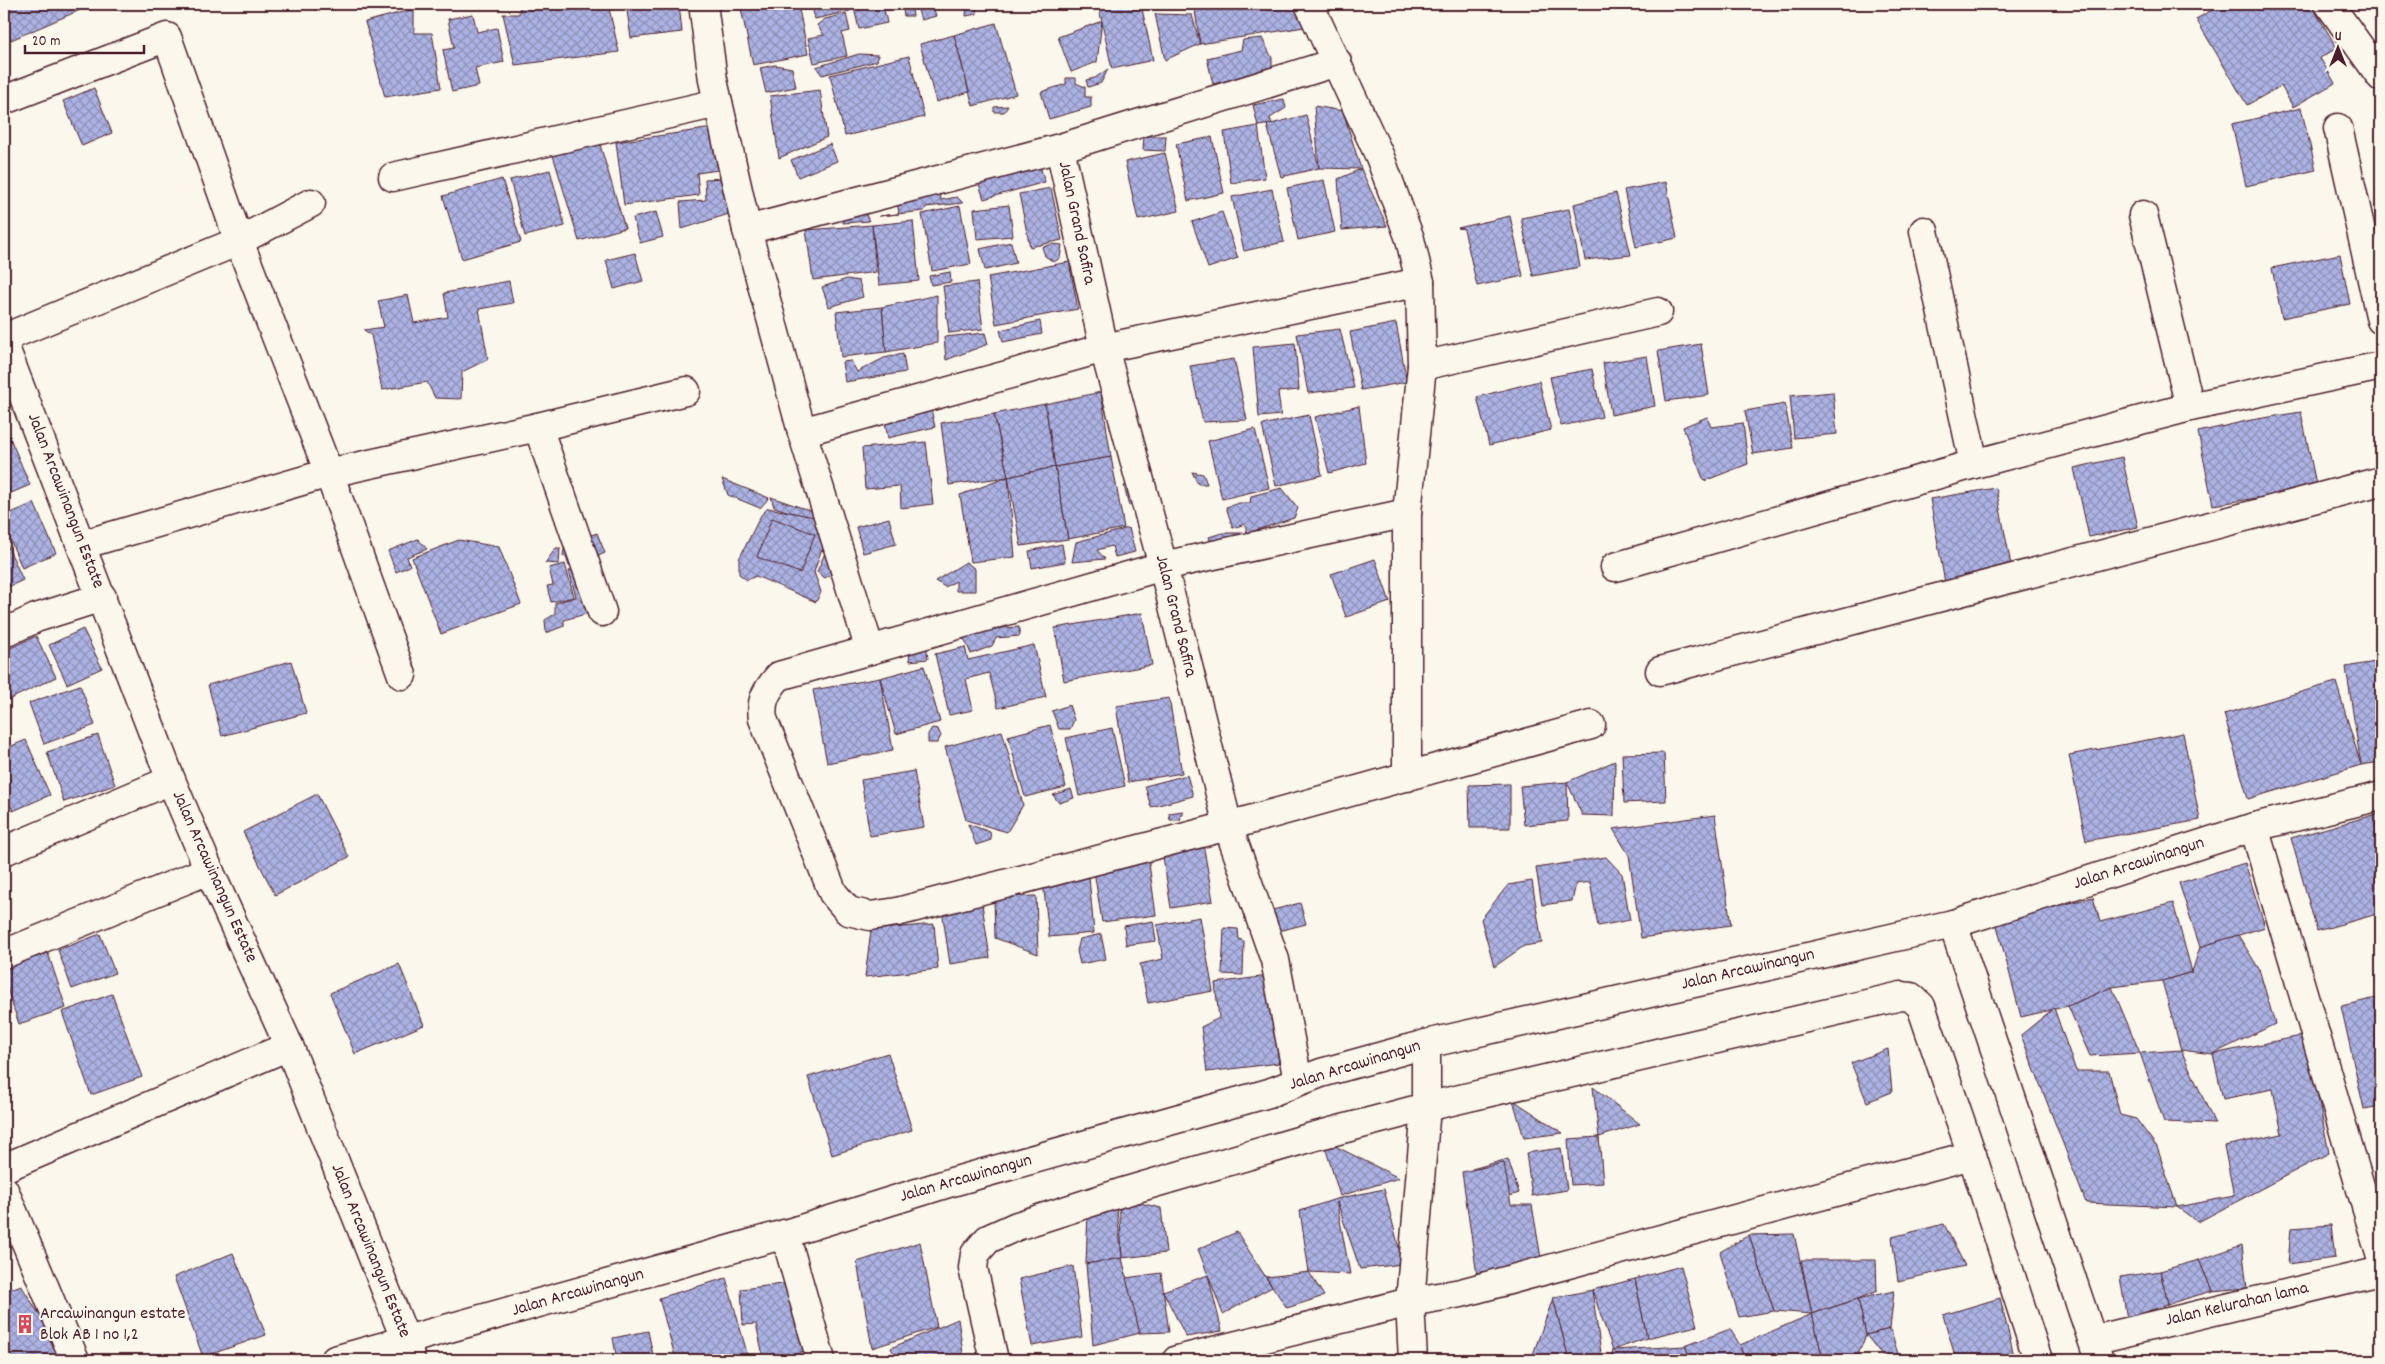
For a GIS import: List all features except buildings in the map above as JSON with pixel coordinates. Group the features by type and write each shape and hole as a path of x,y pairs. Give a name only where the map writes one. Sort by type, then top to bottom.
{"street":[{"path":"703,4 713,80 747,230 802,432 870,650"},
{"path":"1309,4 1380,157 1410,239 1420,282 1422,366 1407,513 1407,777"},
{"path":"2330,4 2377,64"},
{"path":"4,100 167,37 239,241 328,473 402,675"},
{"path":"747,230 1060,148 1336,62"},
{"path":"393,177 718,104"},
{"path":"2338,128 2381,320"},
{"name":"Jalan Grand Safira","path":"1060,148 1104,348 1163,566 1228,826 1275,960 1298,1081"},
{"path":"4,338 239,241 312,203"},
{"path":"2143,215 2190,407"},
{"path":"1924,231 1974,464"},
{"path":"802,432 1104,348 1420,282"},
{"path":"1422,366 1658,312"},
{"name":"Jalan Arcawinangun Estate","path":"4,345 13,395 81,545 171,780 209,870 289,1046 408,1351"},
{"path":"1615,567 1974,464 2190,407 2381,366"},
{"path":"81,545 328,473 538,427 686,391"},
{"path":"538,427 602,612"},
{"path":"1660,671 2381,481"},
{"path":"1407,513 1163,566 779,676 766,692 761,706 763,719 833,893 848,911 870,916 897,912 1228,826 1591,725"},
{"path":"4,632 36,618 102,597"},
{"path":"4,851 171,780"},
{"name":"Jalan Arcawinangun","path":"335,1360 408,1351 952,1182 1269,1093 1298,1081 1426,1044 1953,924 2254,827 2381,796"},
{"path":"2254,827 2381,1257"},
{"path":"4,954 209,870"},
{"path":"1953,924 2096,1350"},
{"path":"994,1360 973,1268 975,1254 988,1239 1017,1226 1120,1193 1312,1137 1426,1107 1901,996 1911,997 1921,1006 1972,1155 2038,1360"},
{"path":"1413,1360 1410,1302 1426,1107 1426,1044"},
{"path":"4,1168 289,1046"},
{"path":"1177,1360 1410,1302 1461,1293 1972,1155"},
{"path":"4,1190 75,1360"},
{"path":"785,1234 821,1360"},
{"name":"Jalan Kelurahan lama","path":"2096,1350 2381,1271"}],"place":[{"name":"Arcawinangun estate Blok AB 1 no 1,2","path":"25,1324"}]}
